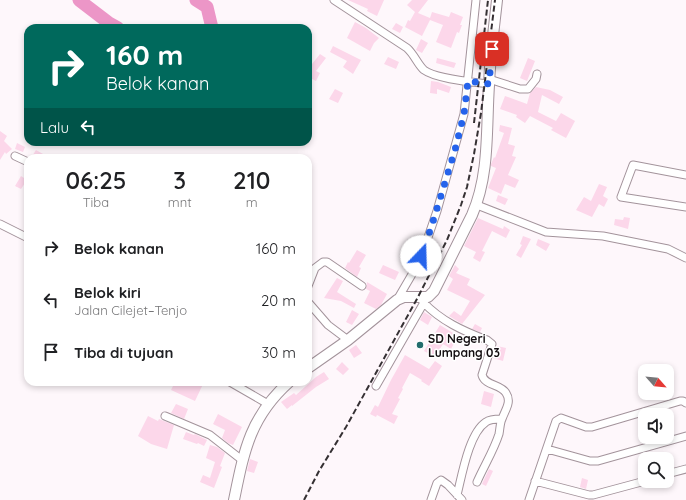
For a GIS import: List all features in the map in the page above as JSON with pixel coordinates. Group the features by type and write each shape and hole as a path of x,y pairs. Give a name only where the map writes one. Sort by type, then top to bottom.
{"main road":[{"path":"312,365 348,340 398,300 404,297 426,300 434,291 477,205 482,183 489,81 497,0"},
{"path":"234,500 242,460 251,433 268,404 285,386"}],"street":[{"path":"334,0 407,48 422,68 427,72 468,81 489,81 528,90 536,79 537,74"},
{"path":"398,300 418,264 433,223 455,150 464,114 476,0"},
{"path":"14,156 24,160"},
{"path":"686,175 633,165 621,197 686,206"},
{"path":"477,205 546,232 602,236 668,249 686,258"},
{"path":"0,224 24,236"},
{"path":"312,276 315,268 323,262 326,262 362,286"},
{"path":"376,386 426,300 436,314 450,324 487,340 492,344 482,375 486,381 500,387 508,396 509,402 501,419 499,434 477,482"},
{"path":"312,307 328,325 348,340"},
{"path":"237,386 268,404"},
{"path":"529,500 556,421 560,418 586,427 592,427 680,401 686,403"},
{"path":"165,416 210,435 242,460"},
{"path":"460,499 464,462 472,441 482,425 487,421 492,419 501,419"},
{"path":"547,449 590,461 598,461 686,436"},
{"path":"674,472 686,469"},
{"path":"431,500 437,483 441,480 448,485 460,499"},
{"path":"535,482 588,495 638,483"}],"building":[{"path":"348,0 384,0 377,16 367,11 368,9"},
{"path":"412,0 428,0 418,13 430,18 432,12 449,17 451,12 463,17 459,33 457,32 451,48 436,42 443,25 430,20 422,36 405,27 408,20 410,21 415,12 407,5"},
{"path":"355,22 379,38 374,43 370,51 347,38"},
{"path":"396,23 403,27 400,33 392,29"},
{"path":"421,39 428,43 422,53 416,50"},
{"path":"333,46 361,60 353,74 343,67 347,61 330,52"},
{"path":"320,54 326,58 316,71 320,73 316,81 312,79 312,64"},
{"path":"388,57 399,62 396,69 384,64"},
{"path":"437,58 456,63 454,68 436,63"},
{"path":"528,58 535,61 527,81 520,78"},
{"path":"431,81 451,87 449,93 437,89 437,94 430,93"},
{"path":"536,87 550,90 563,97 559,104 542,95 538,112 556,121 561,113 575,121 566,138 551,130 553,128 530,116 525,123 516,117 517,115 500,109 505,96 527,104 530,93"},
{"path":"335,89 343,93 338,103 329,99"},
{"path":"500,125 512,128 508,144 515,146 512,156 516,157 508,175 519,180 515,188 505,184 501,194 488,188 496,168 491,166 491,164 494,157 495,158 504,133 499,131"},
{"path":"0,131 7,136 4,141 12,149 6,154 5,152 0,160"},
{"path":"17,143 25,147 23,152 15,149"},
{"path":"36,150 43,154 34,154"},
{"path":"21,176 24,178 24,184 21,189 15,186"},
{"path":"599,184 607,187 603,196 608,199 604,207 599,204 592,217 576,210 584,197 591,201"},
{"path":"498,195 508,199 505,205 496,201"},
{"path":"624,217 630,218 628,229 614,225 615,219 623,220"},
{"path":"478,218 503,229 504,226 510,230 506,238 492,231 482,251 485,252 480,262 473,258 476,252 464,246"},
{"path":"523,236 531,239 521,258 516,255 522,245 520,244"},
{"path":"538,239 550,244 546,251 536,245"},
{"path":"357,250 366,255 359,267 361,268 357,277 345,268"},
{"path":"383,265 399,272 395,280 379,273"},
{"path":"455,265 459,269 456,273 470,279 467,285 485,295 462,324 449,316 454,311 461,316 470,301 447,290 453,279 449,276"},
{"path":"337,278 343,281 337,292 356,304 354,308 341,301 324,298"},
{"path":"367,282 387,294 381,305 376,309 364,303 370,291 366,289"},
{"path":"352,310 359,314 352,325 346,322"},
{"path":"424,312 432,317 428,325 420,320"},
{"path":"475,324 482,328 480,332 472,329"},
{"path":"440,325 458,336 451,349 443,344 435,357 424,351"},
{"path":"356,345 362,353 354,358 349,350"},
{"path":"497,346 506,348 503,361 493,358"},
{"path":"405,355 429,369 435,361 442,366 429,386 410,373 398,398 400,399 392,414 398,416 394,424 377,415 376,417 370,414 375,405 378,407"},
{"path":"342,362 349,369 343,375 336,369"},
{"path":"324,372 329,379 287,409 281,402 294,393 296,395 306,386 312,386 312,381"},
{"path":"173,386 202,386 195,401 171,390"},
{"path":"484,391 494,394 491,407 481,404"},
{"path":"176,404 188,409 184,419 171,413"},
{"path":"218,414 242,427 233,445 222,438 225,430 213,424"},
{"path":"148,416 158,421 159,419 174,425 167,449 151,444 138,436"},
{"path":"186,432 195,434 207,440 204,446 183,439"},
{"path":"210,445 217,447 225,453 220,466 222,467 214,488 200,482 203,475 210,478 215,462 206,458"},
{"path":"250,459 258,462 254,473 247,471"},
{"path":"489,469 493,471 486,486 482,484"},
{"path":"582,478 588,480 586,489 580,487"}],"waterway":[{"path":"79,0 111,24"},
{"path":"196,0 207,7 211,24"}],"railway":[{"path":"474,123 488,0"},
{"path":"304,500 418,297 447,240 461,205 467,187 481,113 495,0"}],"place":[{"name":"SD Negeri Lumpang 03","path":"420,345"}],"route":[{"path":"421,256 455,150 464,114 468,81 489,84 492,49"}]}
